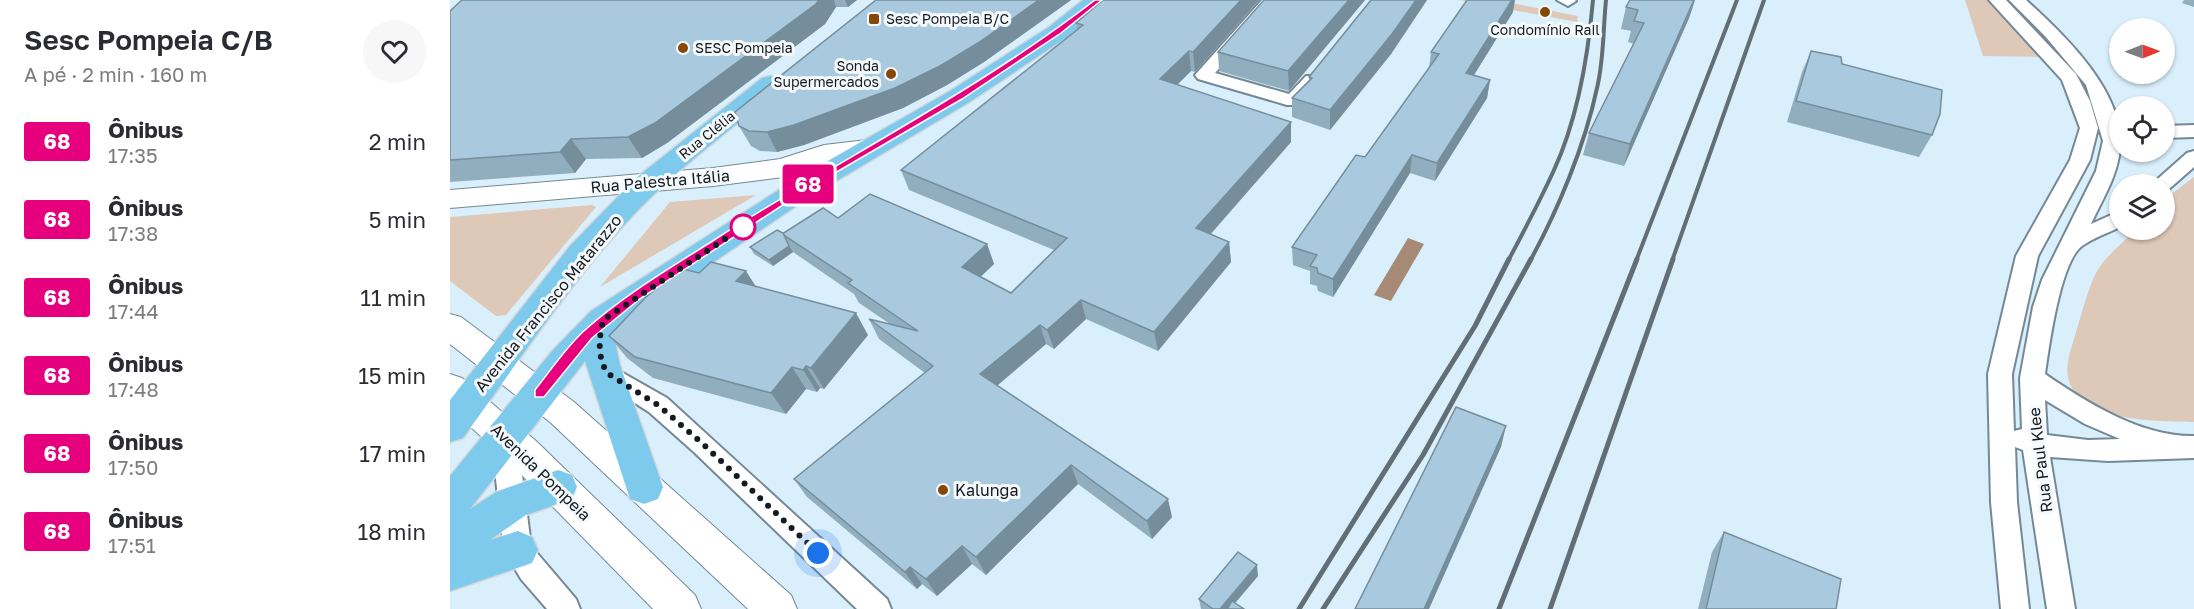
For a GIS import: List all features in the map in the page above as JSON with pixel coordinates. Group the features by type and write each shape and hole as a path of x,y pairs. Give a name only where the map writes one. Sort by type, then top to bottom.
{"main road":[{"path":"450,505 504,435 587,335 603,320 683,264 867,149 959,97 1058,32 1098,0"},
{"name":"Rua Clélia","path":"649,183 792,67"},
{"name":"Rua Palestra Itália","path":"450,199 649,183 783,168 824,154 867,149"},
{"name":"Avenida Francisco Matarazzo","path":"456,406 498,363 570,270 649,183"},
{"path":"603,320 598,341 607,373 650,492"},
{"path":"450,326 540,393 777,609"},
{"name":"Avenida Pompeia","path":"456,406 504,435 681,609"},
{"path":"450,545 512,503 558,487"},
{"path":"450,572 518,550"}],"street":[{"path":"1271,0 1204,73 1294,100 1326,63"},
{"name":"Rua Paul Klee","path":"1997,0 2070,78 2081,100 2089,128 2080,160 2027,256 2001,374 2004,502 2014,609"},
{"name":"Rua Paul Klee","path":"2017,0 2076,59 2095,84 2109,108"},
{"path":"2175,132 2194,131"},
{"path":"2174,174 2194,157"},
{"name":"Rua Paul Klee","path":"2061,609 2035,443 2032,378 2044,307 2060,262 2106,171 2109,158"},
{"path":"2071,242 2109,223"},
{"path":"607,373 658,405 703,444 876,609"},
{"path":"2032,378 2064,401 2112,426 2186,447"},
{"path":"2001,432 2035,443 2070,450 2115,452 2186,447"},
{"path":"504,435 518,550 531,570 566,609"}],"shaded area":[{"path":"1460,0 1496,0 1578,16 1577,22"},
{"path":"1965,0 1992,0 2042,57 1983,56"},
{"path":"2194,177 2194,422 2143,420 2105,412 2089,405 2077,395 2069,381 2067,369 2090,288 2103,263 2125,240 2175,240 2175,191"},
{"path":"756,195 600,287 670,202"},
{"path":"592,205 596,207 506,315 496,316 450,281 450,217"},
{"path":"1408,238 1424,244 1391,301 1374,295"}],"building":[{"path":"462,0 819,0 655,123 628,137 571,139 560,152 450,160 450,11"},
{"name":"Sonda Supermercados","path":"876,0 1039,0 978,43 940,66 895,88 794,125 767,132 749,131 739,126 735,112"},
{"path":"1103,0 1241,0 1193,52 1189,51 1160,79 1291,122 1196,228 1229,242 1154,332 1081,300 1047,330 1040,325 980,374 1168,499 1147,521 1071,465 976,557 962,546 926,579 910,567 905,572 794,479 933,366 869,319 918,331 848,283 852,280 782,234 823,208 838,218 870,194 987,244 962,267 1011,293 1067,238 901,170 1083,25 1076,23"},
{"path":"1264,0 1349,0 1288,71 1218,52"},
{"path":"1371,0 1416,0 1392,34 1330,110 1292,98 1312,78 1309,77"},
{"path":"1467,0 1512,0 1466,73 1490,80 1437,163 1412,155 1333,279 1318,273 1317,268 1310,266 1317,255 1292,247 1356,155 1365,157 1439,54 1431,52"},
{"path":"1630,0 1694,0 1630,144 1589,133 1644,23 1634,21 1638,10 1626,7"},
{"path":"1811,51 1841,57 1842,64 1942,90 1940,114 1932,135 1796,101"},
{"path":"777,230 783,233 789,246 769,260 750,247"},
{"path":"711,262 746,271 736,281 856,313 811,368 806,366 803,370 792,367 771,393 635,357 609,336 645,298 679,268 699,273"},
{"path":"1456,407 1506,426 1424,609 1355,609"},
{"path":"1724,532 1841,579 1836,609 1706,609"},
{"path":"1238,552 1257,565 1220,609 1213,609 1199,599"},
{"path":"1232,601 1244,609 1227,609"}],"railway":[{"path":"1508,261 1549,182 1570,130 1585,65 1593,0"},
{"path":"1530,261 1560,199 1592,110 1602,55 1606,0"},
{"path":"1636,261 1737,0"},
{"path":"1672,261 1764,0"},
{"path":"1299,609 1475,326 1509,259"},
{"path":"1323,609 1423,455 1531,259"},
{"path":"1499,609 1637,259"},
{"path":"1550,609 1673,259"}],"bus line":[{"name":"68","path":"540,393 587,335 637,295 801,189 959,97 1058,32 1098,0"}],"place":[{"name":"Condomínio Rail","path":"1545,12"},
{"name":"Sesc Pompeia B/C","path":"874,19"},
{"name":"SESC Pompeia","path":"683,48"},
{"name":"Sonda Supermercados","path":"891,74"},
{"name":"Kalunga","path":"943,490"}],"route":[{"path":"743,227 683,264 603,320 598,341 603,365 607,373 658,405 703,444 818,553"}]}
